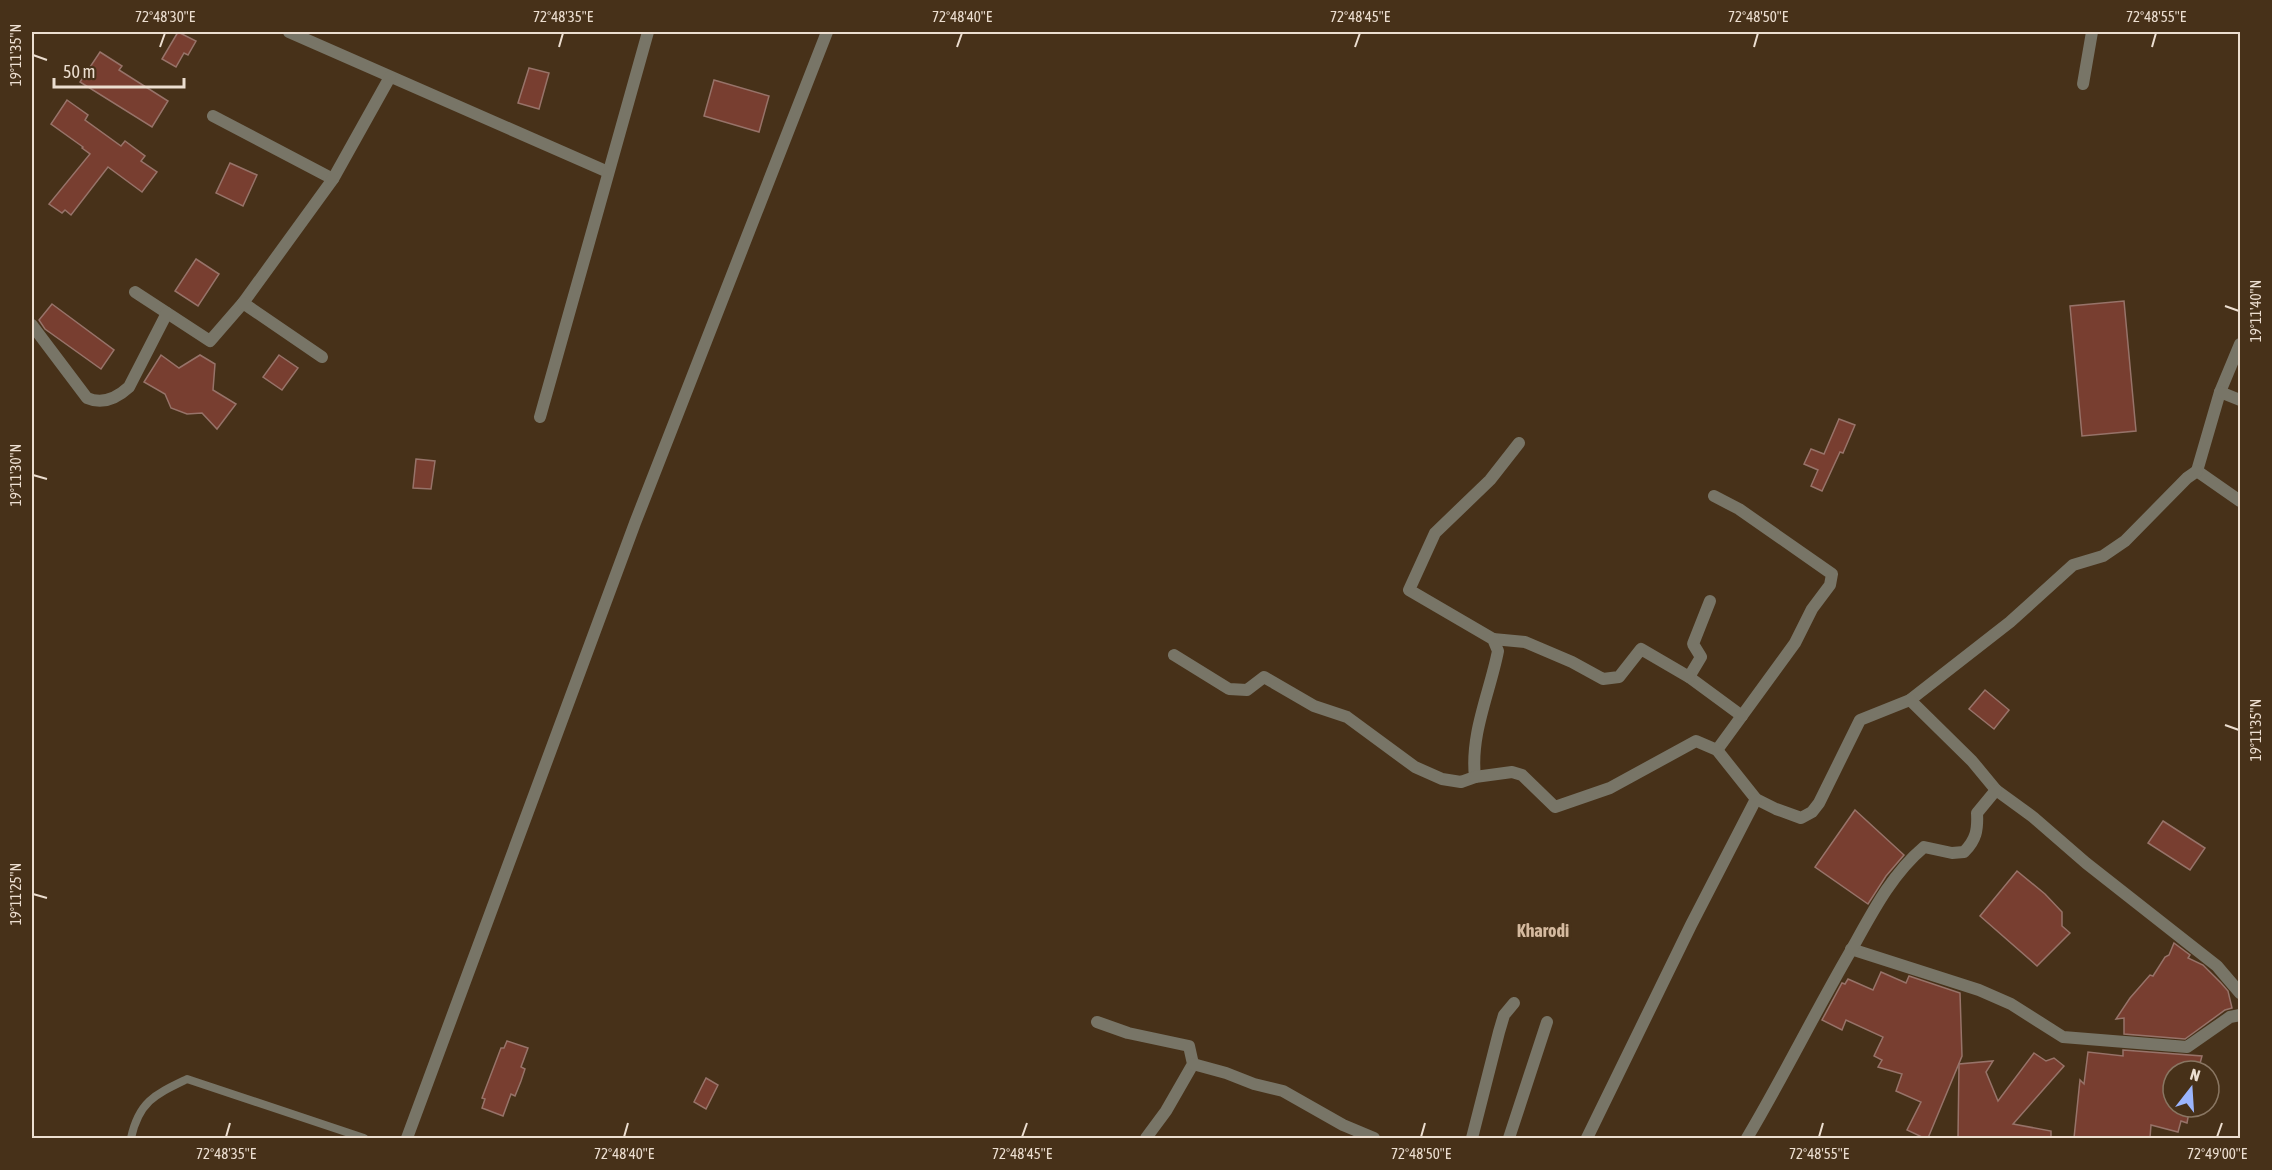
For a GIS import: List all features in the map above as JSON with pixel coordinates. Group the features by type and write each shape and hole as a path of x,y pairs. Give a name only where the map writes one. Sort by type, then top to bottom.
{"street":[{"path":"289,32 608,172"},
{"path":"540,417 648,32"},
{"path":"407,1138 635,523 826,32"},
{"path":"2083,84 2092,32"},
{"path":"135,292 210,341 243,303 333,179 390,77"},
{"path":"213,116 333,179"},
{"path":"243,303 322,357"},
{"path":"32,325 87,398 104,401 118,396 129,387 167,313"},
{"path":"1174,655 1228,689 1247,690 1264,677 1314,706 1347,717 1415,767 1442,779 1461,782 1475,777 1512,772 1522,775 1555,807 1610,788 1696,741 1717,750 1756,799 1802,818 1812,812 1819,803 1860,720 1910,700 2010,622 2073,565 2103,556 2125,541 2187,478 2197,471 2220,392 2241,344"},
{"path":"2220,392 2241,400"},
{"path":"1519,443 1490,480 1435,533 1409,590 1493,639 1525,642 1572,662 1603,679 1619,677 1641,649 1689,677 1742,716"},
{"path":"2197,471 2241,501"},
{"path":"1714,496 1739,509 1832,574 1830,585 1812,609 1795,644 1717,750"},
{"path":"1689,677 1701,657 1693,644 1710,601"},
{"path":"1475,777 1473,759 1476,736 1498,651 1493,639"},
{"path":"1910,700 1972,762 1996,790 2033,817 2086,863 2217,966 2241,993"},
{"path":"1747,1138 1851,949 1907,861 1924,847 1952,853 1964,852 1974,841 1978,825 1977,813 1996,790"},
{"path":"1587,1138 1691,925 1756,799"},
{"path":"1851,949 1979,990 2011,1004 2063,1037 2187,1047 2230,1017 2241,1015"},
{"path":"1472,1138 1498,1032 1504,1015 1515,1003"},
{"path":"1097,1022 1128,1033 1189,1046 1193,1064 1166,1111 1146,1138"},
{"path":"1509,1138 1547,1022"},
{"path":"1193,1064 1283,1091 1343,1125 1374,1138"}],"lane":[{"path":"131,1138 134,1122 153,1095 187,1079 364,1138"}],"building":[{"path":"178,32 196,41 188,55 184,53 176,67 162,59"},
{"path":"100,52 122,66 119,70 168,101 152,127 80,82"},
{"path":"529,68 549,73 539,109 518,103"},
{"path":"714,80 769,96 759,132 704,116"},
{"path":"67,100 88,115 85,120 121,146 125,141 145,156 141,161 157,172 142,192 108,167 71,215 65,210 62,213 49,204 90,154 51,124"},
{"path":"230,163 257,175 243,206 216,193"},
{"path":"196,259 219,274 198,306 175,291"},
{"path":"2124,301 2136,431 2082,436 2070,306"},
{"path":"52,304 114,350 101,369 45,329 39,320"},
{"path":"161,355 179,368 200,355 215,364 213,390 236,404 217,429 202,413 187,414 171,408 165,394 144,382"},
{"path":"279,355 298,368 282,390 263,377"},
{"path":"1839,419 1855,425 1822,491 1811,486 1818,470 1804,464 1811,449 1824,454"},
{"path":"416,459 435,461 431,489 413,488"},
{"path":"1985,690 2009,710 1994,729 1969,709"},
{"path":"1855,810 1904,855 1886,876 1868,904 1815,867"},
{"path":"2163,821 2205,848 2190,870 2148,843"},
{"path":"2017,871 2045,894 2062,912 2062,926 2070,933 2037,966 1980,916"},
{"path":"2174,943 2190,955 2188,958 2203,965 2221,983 2228,991 2232,1008 2225,1010 2185,1039 2124,1034 2124,1018 2116,1019 2130,998 2150,975 2153,976 2165,957 2169,955"},
{"path":"1881,972 1906,983 1909,976 1960,993 1962,1056 1928,1138 1907,1130 1921,1102 1896,1091 1902,1074 1878,1067 1882,1060 1874,1056 1883,1037 1846,1020 1842,1030 1822,1020 1842,983 1845,984 1848,979 1873,990"},
{"path":"507,1041 528,1048 521,1067 525,1069 521,1081 515,1096 511,1094 503,1116 482,1108 485,1099 482,1098 501,1048 504,1048"},
{"path":"2123,1050 2202,1056 2201,1059 2161,1059 2161,1119 2188,1119 2187,1123 2181,1121 2178,1132 2151,1125 2150,1138 2074,1138 2080,1080 2084,1084 2088,1052 2123,1056"},
{"path":"2034,1053 2046,1061 2054,1058 2064,1066 2013,1124 2051,1131 2051,1138 1958,1138 1959,1064 1993,1061 1986,1072 1998,1101"},
{"path":"706,1078 718,1085 706,1109 694,1102"}],"district":[{"name":"Kharodi","path":"1543,931"}]}
